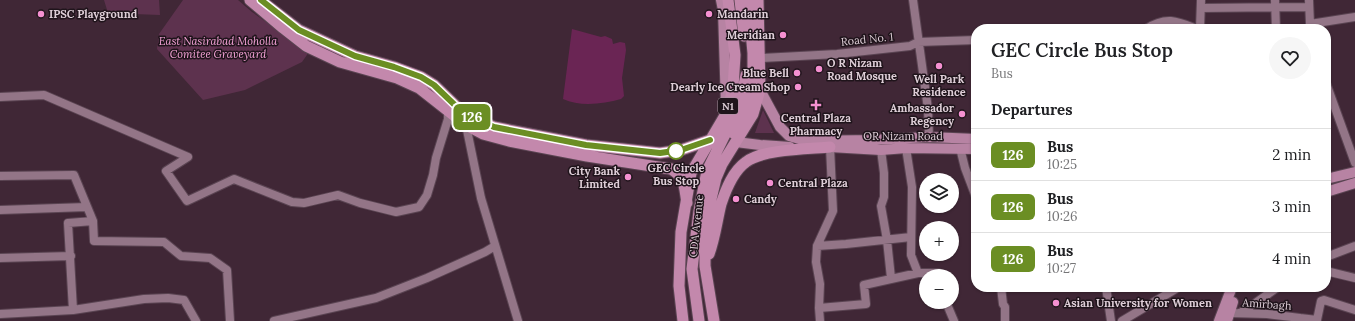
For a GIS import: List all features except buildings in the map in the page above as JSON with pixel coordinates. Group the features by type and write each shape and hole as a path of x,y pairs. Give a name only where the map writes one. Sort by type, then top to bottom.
{"highway":[{"name":"N1","path":"250,0 306,46 340,62 397,78 414,85 434,98 448,112 466,125 483,134 509,141 670,170 679,175 683,181 686,203"},
{"path":"261,0 299,30 355,56 400,68 421,77 434,85 459,109 494,127 586,145 660,153 681,150 710,140"},
{"name":"CDA Avenue","path":"683,321 679,286 681,232 691,173 727,112 733,88 735,56 728,0"},
{"path":"699,321 692,269 698,211 707,171 740,104 746,75 746,53 740,0"},
{"path":"706,321 700,271 703,215 712,175 748,105 753,76 753,53 748,0"},
{"name":"CDA Avenue","path":"714,321 705,266 708,212 713,190 722,164 753,114 760,90 758,0"},
{"path":"705,266 711,249 724,196 733,176 740,166 754,157 775,152 830,147"}],"main road":[{"path":"721,0 723,10 727,112"},
{"path":"760,90 780,127 789,136 806,141 929,137 971,139"},
{"name":"OR Nizam Road","path":"736,142 760,146 830,147 881,150 906,148 971,149"},
{"path":"1331,178 1355,172"},
{"path":"1331,190 1355,183"},
{"path":"1219,321 1230,292"},
{"path":"1232,316 1237,292"}],"street":[{"path":"913,0 928,109 929,137"},
{"path":"1200,24 1201,4 1276,4 1309,4 1309,24"},
{"path":"1276,4 1276,24"},
{"path":"1318,24 1355,16"},
{"path":"1155,24 1158,22 1175,21 1183,24"},
{"name":"Road No. 1","path":"760,58 837,54 910,46 918,42 971,40"},
{"path":"0,97 44,95 188,157 166,171 188,201 234,179 292,202 304,203 338,195 360,203 396,212 419,207 427,195 445,130 448,112"},
{"path":"1331,97 1355,163"},
{"path":"466,125 481,198 518,321"},
{"path":"820,321 820,284 816,262 817,246 833,211 830,147"},
{"path":"819,308 866,304 864,285 918,273 911,255 912,187 906,148"},
{"path":"960,148 971,184"},
{"path":"881,150 884,174 884,197 881,206 887,240 891,278"},
{"path":"0,176 74,175 93,221 94,241 164,242 181,256 210,258 227,270 230,321"},
{"path":"0,210 87,207"},
{"path":"73,310 68,223 93,221"},
{"path":"817,246 887,240 911,236"},
{"path":"274,321 376,298 427,278 495,246"},
{"path":"1331,256 1355,246"},
{"path":"0,258 71,256"},
{"path":"1331,272 1355,278"},
{"path":"1001,292 1005,307 1005,321"},
{"path":"1107,292 1111,321"},
{"path":"1122,321 1171,292"},
{"path":"1232,316 1254,304 1271,292"},
{"path":"0,314 73,310 144,299 168,298 184,300 196,321"},
{"name":"Amirbagh","path":"1232,316 1317,320 1321,301 1324,300 1355,310"},
{"path":"949,309 954,321"}],"green space":[{"path":"104,0 159,0 160,15 108,13"},
{"name":"East Nasirabad Moholla Comitee Graveyard","path":"183,0 238,0 252,12 309,52 302,62 245,90 203,100 157,49 159,34"},
{"path":"763,110 774,133 755,133"}],"shaded area":[{"path":"572,29 601,37 605,36 612,39 613,44 620,42 625,43 626,50 622,78 624,96 621,99 584,104 570,102 563,99"}],"bus line":[{"name":"126","path":"261,0 299,30 355,56 410,72 421,77 434,85 459,109 494,127 586,145 660,153 681,150 710,140"}],"place":[{"name":"IPSC Playground","path":"41,14"},
{"name":"Mandarin","path":"709,14"},
{"name":"Meridian","path":"783,35"},
{"name":"Well Park Residence","path":"939,66"},
{"name":"O R Nizam Road Mosque","path":"819,69"},
{"name":"Blue Bell","path":"797,73"},
{"name":"Dearly Ice Cream Shop","path":"798,87"},
{"name":"Central Plaza Pharmacy","path":"816,105"},
{"name":"Ambassador Regency","path":"962,114"},
{"name":"GEC Circle Bus Stop","path":"676,151"},
{"name":"City Bank Limited","path":"628,177"},
{"name":"Central Plaza","path":"770,183"},
{"name":"Candy","path":"736,199"},
{"name":"Asian University for Women","path":"1056,303"}]}
